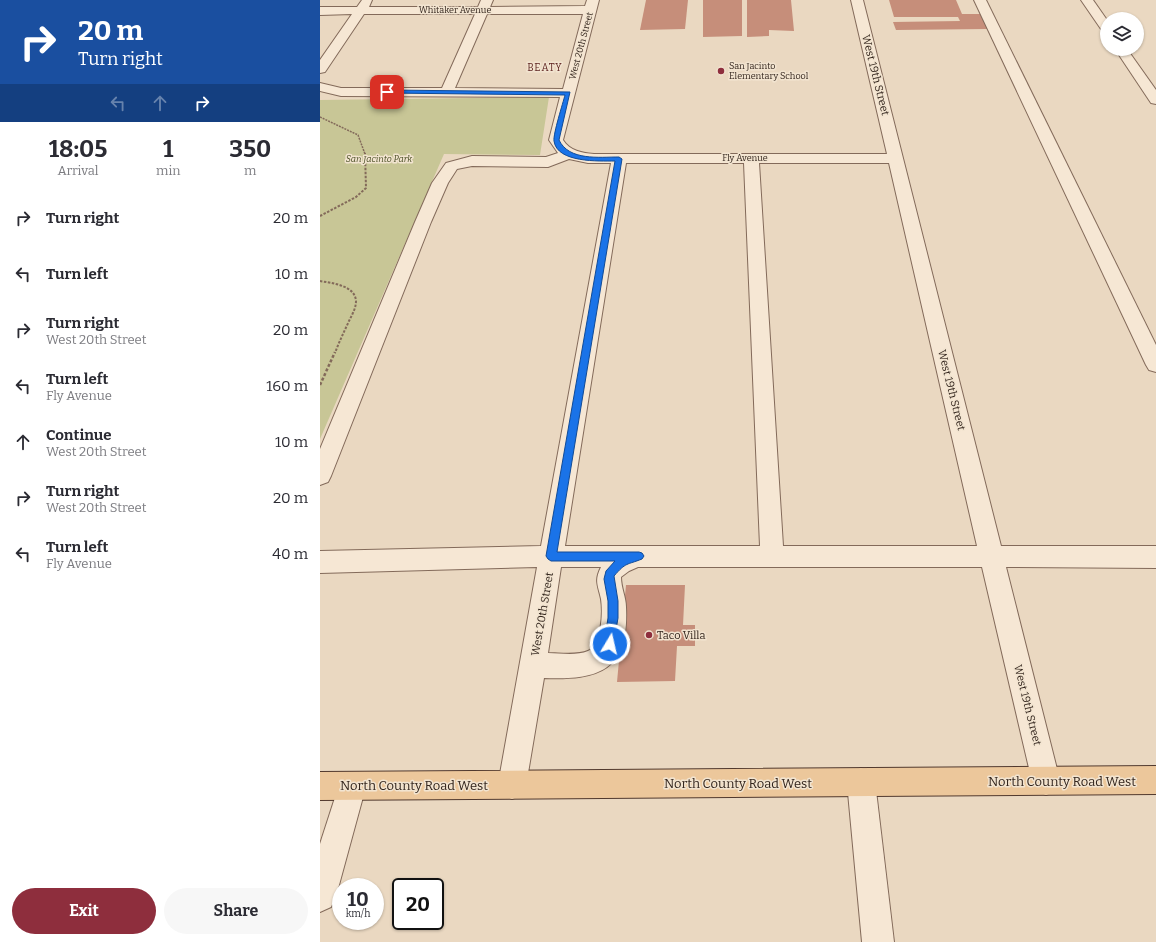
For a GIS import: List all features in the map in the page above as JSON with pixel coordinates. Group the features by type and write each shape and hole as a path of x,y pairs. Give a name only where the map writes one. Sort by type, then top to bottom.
{"main road":[{"name":"North County Road West","path":"320,786 1156,780"}],"street":[{"path":"320,69 368,0"},
{"name":"West 19th Street","path":"857,0 1046,781"},
{"path":"980,0 1156,364"},
{"path":"1087,0 1100,19"},
{"path":"447,92 485,5"},
{"name":"Whitaker Avenue","path":"320,11 360,11 485,5 591,5"},
{"name":"West 20th Street","path":"568,154 560,147 556,140 591,5"},
{"path":"1126,56 1156,100"},
{"path":"323,90 568,93"},
{"path":"320,476 423,222 440,183 451,166 472,161 548,162 568,154"},
{"name":"Fly Avenue","path":"568,154 594,159 895,158"},
{"path":"751,158 772,557"},
{"name":"West 20th Street","path":"512,785 619,159"},
{"path":"320,562 551,556 1156,557"},
{"path":"533,665 586,664 598,660 603,656 610,644 612,632 613,601 609,579 610,574 627,558 639,556"},
{"path":"861,782 878,942"},
{"path":"320,896 352,786"}],"path":[{"path":"320,117 358,135 365,151 367,181 366,188 356,197 320,216"},
{"path":"320,281 336,284 348,289 355,298 356,305 320,385"}],"green space":[{"name":"San Jacinto Park","path":"549,97 540,155 444,154 320,439 320,100"}],"building":[{"path":"646,0 688,0 685,29 640,30"},
{"path":"703,0 742,0 742,36 703,37"},
{"path":"747,0 791,0 794,31 769,30 769,36 747,37"},
{"path":"889,0 956,0 962,14 981,14 988,29 896,30 893,22 960,21 958,17 894,17"},
{"path":"626,585 685,585 683,625 695,625 695,646 677,646 675,681 617,682"}],"place":[{"name":"San Jacinto Elementary School","path":"721,71"},
{"name":"Taco Villa","path":"649,635"}],"district":[{"name":"BEATY","path":"545,67"}],"route":[{"path":"387,92 568,93 556,140 560,147 568,154 587,159 619,159 551,556 639,556 627,558 610,574 609,579 613,601 613,618 610,644"}]}
